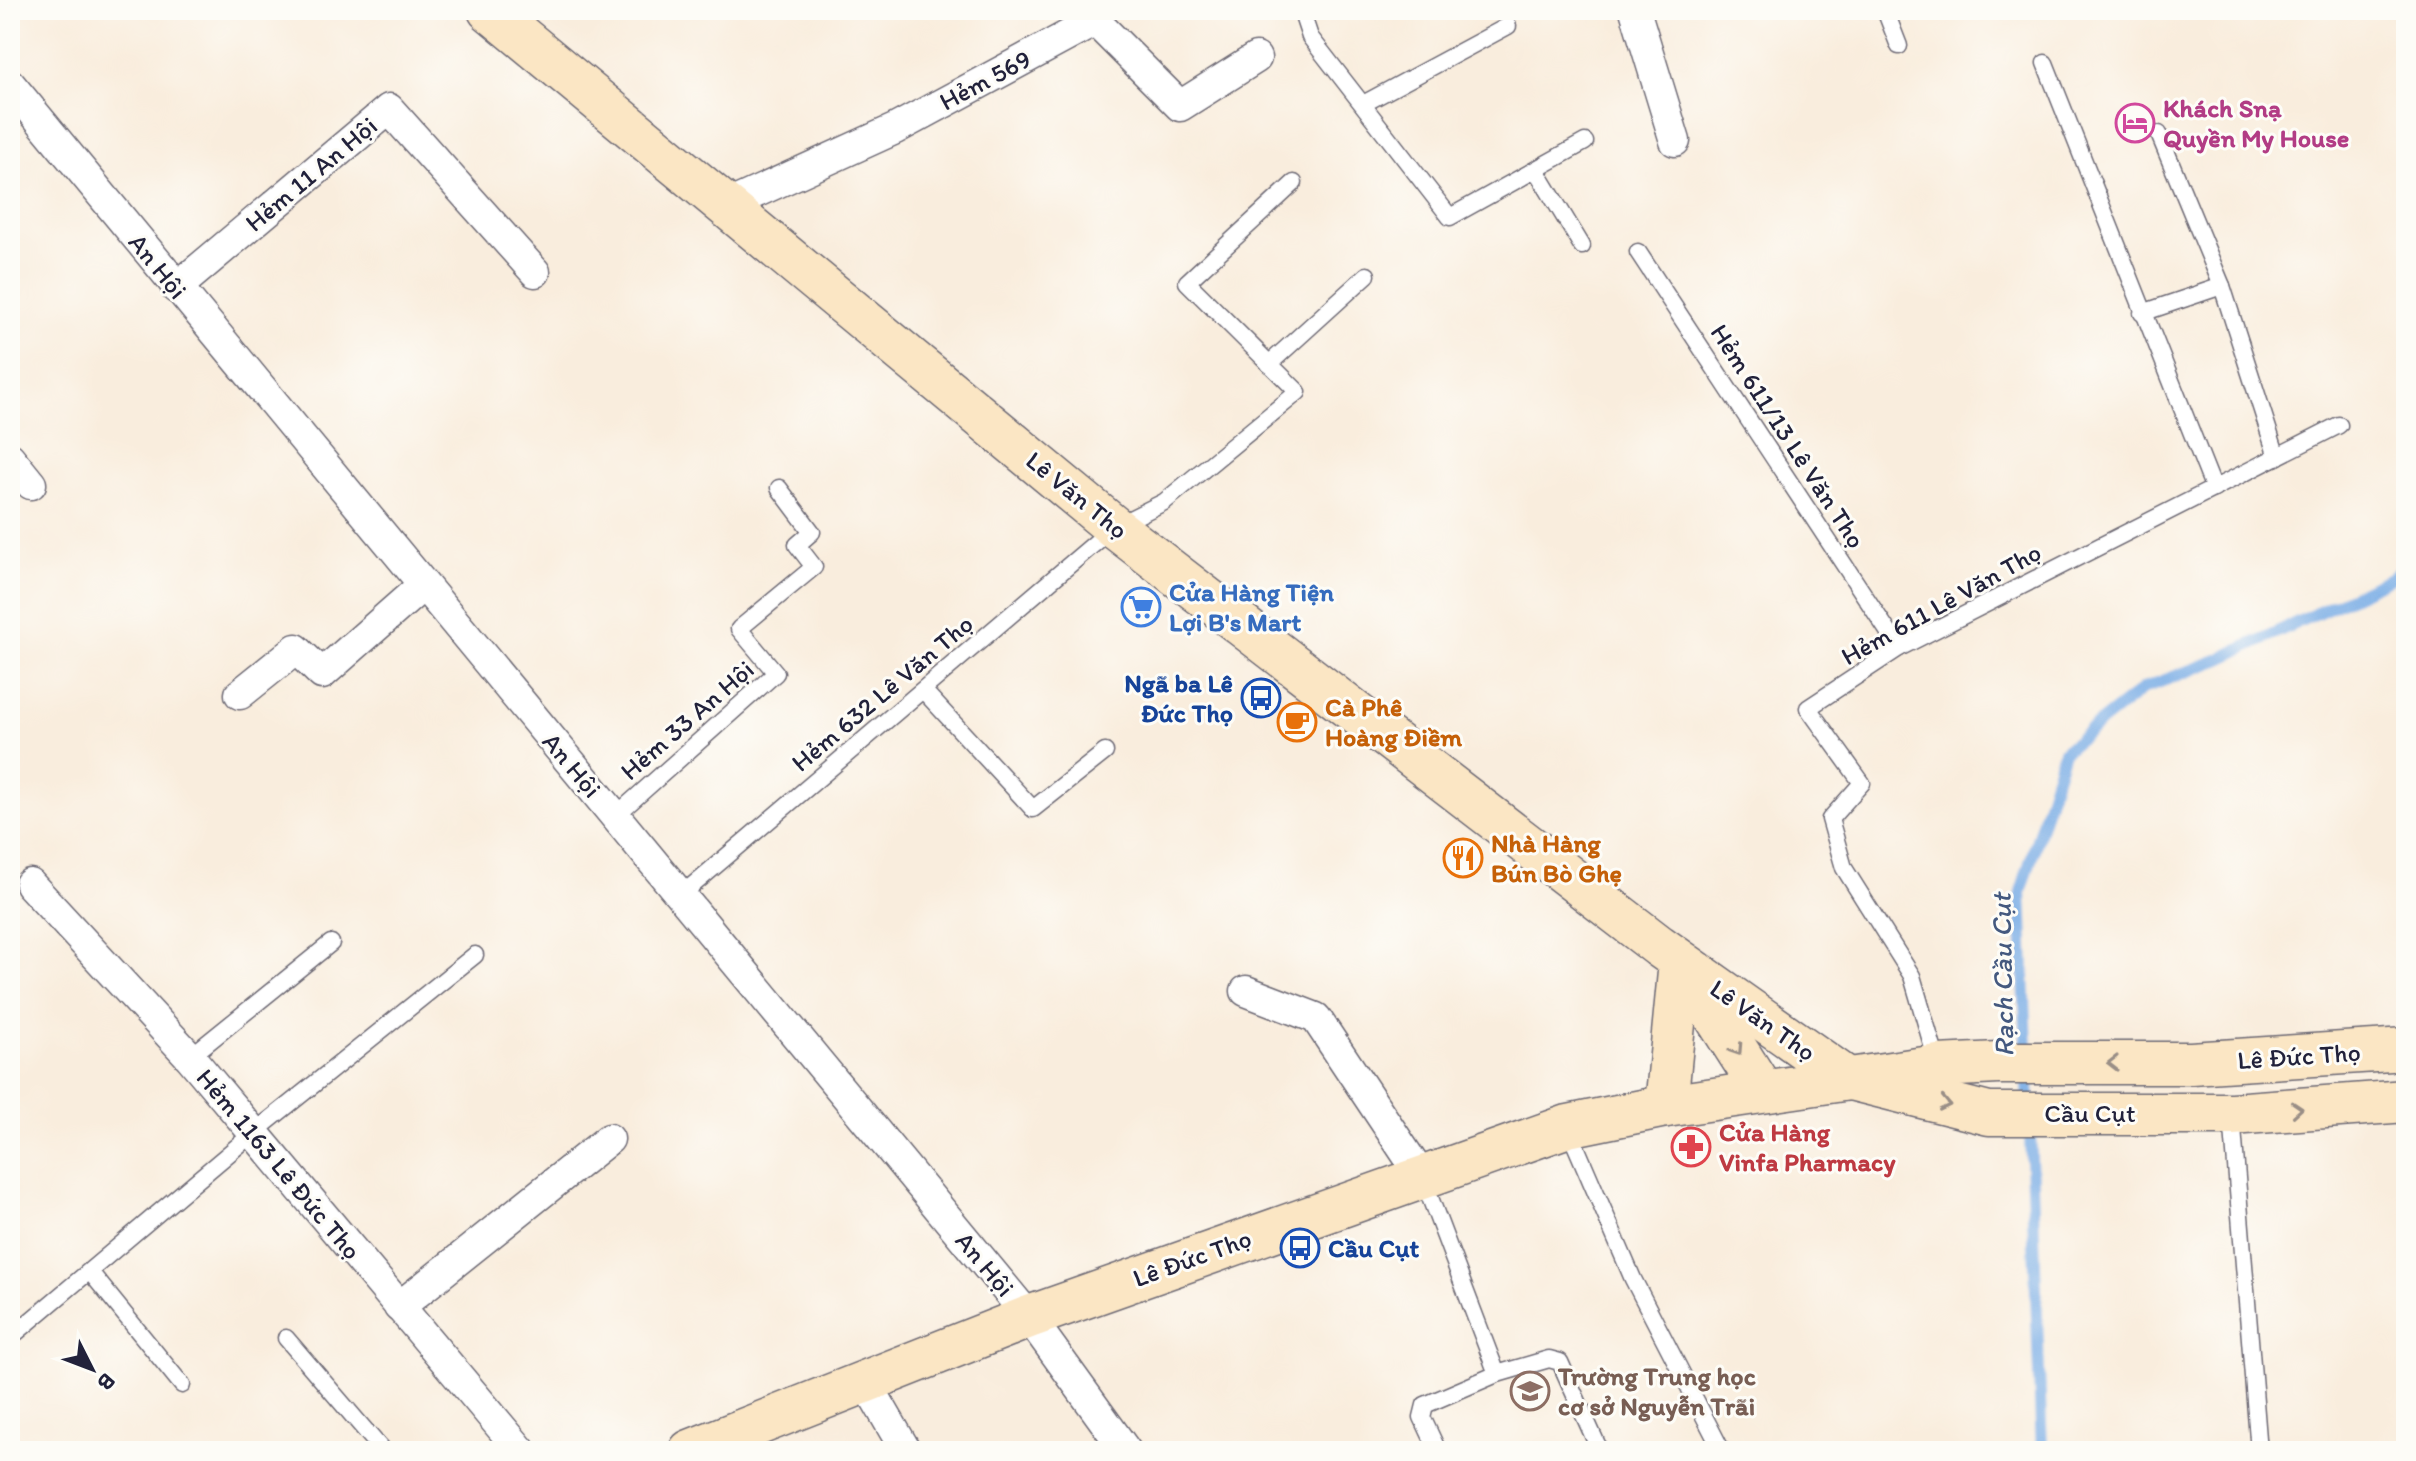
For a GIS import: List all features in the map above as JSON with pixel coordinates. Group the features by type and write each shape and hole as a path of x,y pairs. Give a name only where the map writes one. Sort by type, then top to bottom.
{"main road":[{"name":"Lê Văn Thọ","path":"489,10 1114,527 1680,962 1846,1078"},
{"name":"Lê Văn Thọ","path":"1666,1106 1680,962"},
{"path":"1680,962 1763,1091"},
{"name":"Lê Đức Thọ","path":"2191,1063 2406,1049"},
{"name":"Lê Đức Thọ","path":"690,1451 736,1442 866,1382 1029,1317 1568,1126 1666,1106 1846,1078 1938,1066 1998,1063"},
{"name":"Cầu Cụt","path":"1998,1063 2191,1063"},
{"name":"Lê Đức Thọ","path":"1846,1078 1989,1114"},
{"name":"Lê Đức Thọ","path":"2212,1113 2406,1101"},
{"name":"Cầu Cụt","path":"1989,1114 2212,1113"}],"street":[{"path":"1635,10 1675,141"},
{"name":"Hẻm 569","path":"726,206 895,129 1095,21 1180,106 1256,58"},
{"name":"An Hội","path":"10,84 1029,1317 1126,1451"},
{"name":"Hẻm 11 An Hội","path":"176,288 389,109 535,272"},
{"path":"10,458 31,484"},
{"path":"240,694 296,649 322,674 422,586"},
{"name":"Hẻm 1163 Lê Đức Thọ","path":"30,884 190,1057 521,1451"},
{"path":"1246,991 1316,1018 1422,1177"},
{"path":"399,1307 609,1139"},
{"path":"866,1382 906,1451"}],"lane":[{"path":"1301,10 1310,37 1450,217 1585,142"},
{"path":"1885,10 1899,46"},
{"path":"1363,104 1508,26"},
{"path":"2045,63 2214,489"},
{"path":"2159,134 2222,286 2277,457"},
{"path":"1536,170 1582,246"},
{"path":"1294,183 1187,282 1269,364 1367,275"},
{"name":"Hẻm 611/13 Lê Văn Thọ","path":"1638,252 1899,648"},
{"path":"2142,313 2222,286"},
{"name":"Hẻm 632 Lê Văn Thọ","path":"680,896 1114,527 1164,502 1298,392 1269,364"},
{"name":"Hẻm 611 Lê Văn Thọ","path":"1938,1066 1912,976 1844,868 1830,819 1862,783 1808,708 1899,648 2339,425"},
{"name":"Hẻm 33 An Hội","path":"615,816 776,673 739,629 814,567 797,545 812,532 779,488"},
{"path":"923,690 1033,809 1105,752"},
{"path":"190,1057 331,943"},
{"path":"10,1324 17,1332 91,1273 252,1134 475,955"},
{"path":"2212,1113 2259,1451"},
{"path":"1568,1126 1633,1279 1722,1451"},
{"path":"1422,1177 1497,1374"},
{"path":"91,1273 182,1385"},
{"path":"286,1338 383,1451"},
{"path":"1438,1451 1422,1417 1425,1405 1497,1374 1549,1359 1560,1362 1600,1451"}],"waterway":[{"name":"Rạch Cầu Cụt","path":"2042,1451 2021,892 2064,751 2144,688 2218,660 2391,578 2406,566"}],"place":[{"name":"Khách Snạ Quyền My House","path":"2135,123"},
{"name":"Cửa Hàng Tiện Lợi B's Mart","path":"1141,607"},
{"name":"Ngã ba Lê Đức Thọ","path":"1261,698"},
{"name":"Cà Phê Hoàng Điềm","path":"1297,722"},
{"name":"Nhà Hàng Bún Bò Ghẹ","path":"1463,858"},
{"name":"Cửa Hàng Vinfa Pharmacy","path":"1691,1147"},
{"name":"Cầu Cụt","path":"1300,1248"},
{"name":"Trường Trung học cơ sở Nguyễn Trãi","path":"1530,1391"}]}
